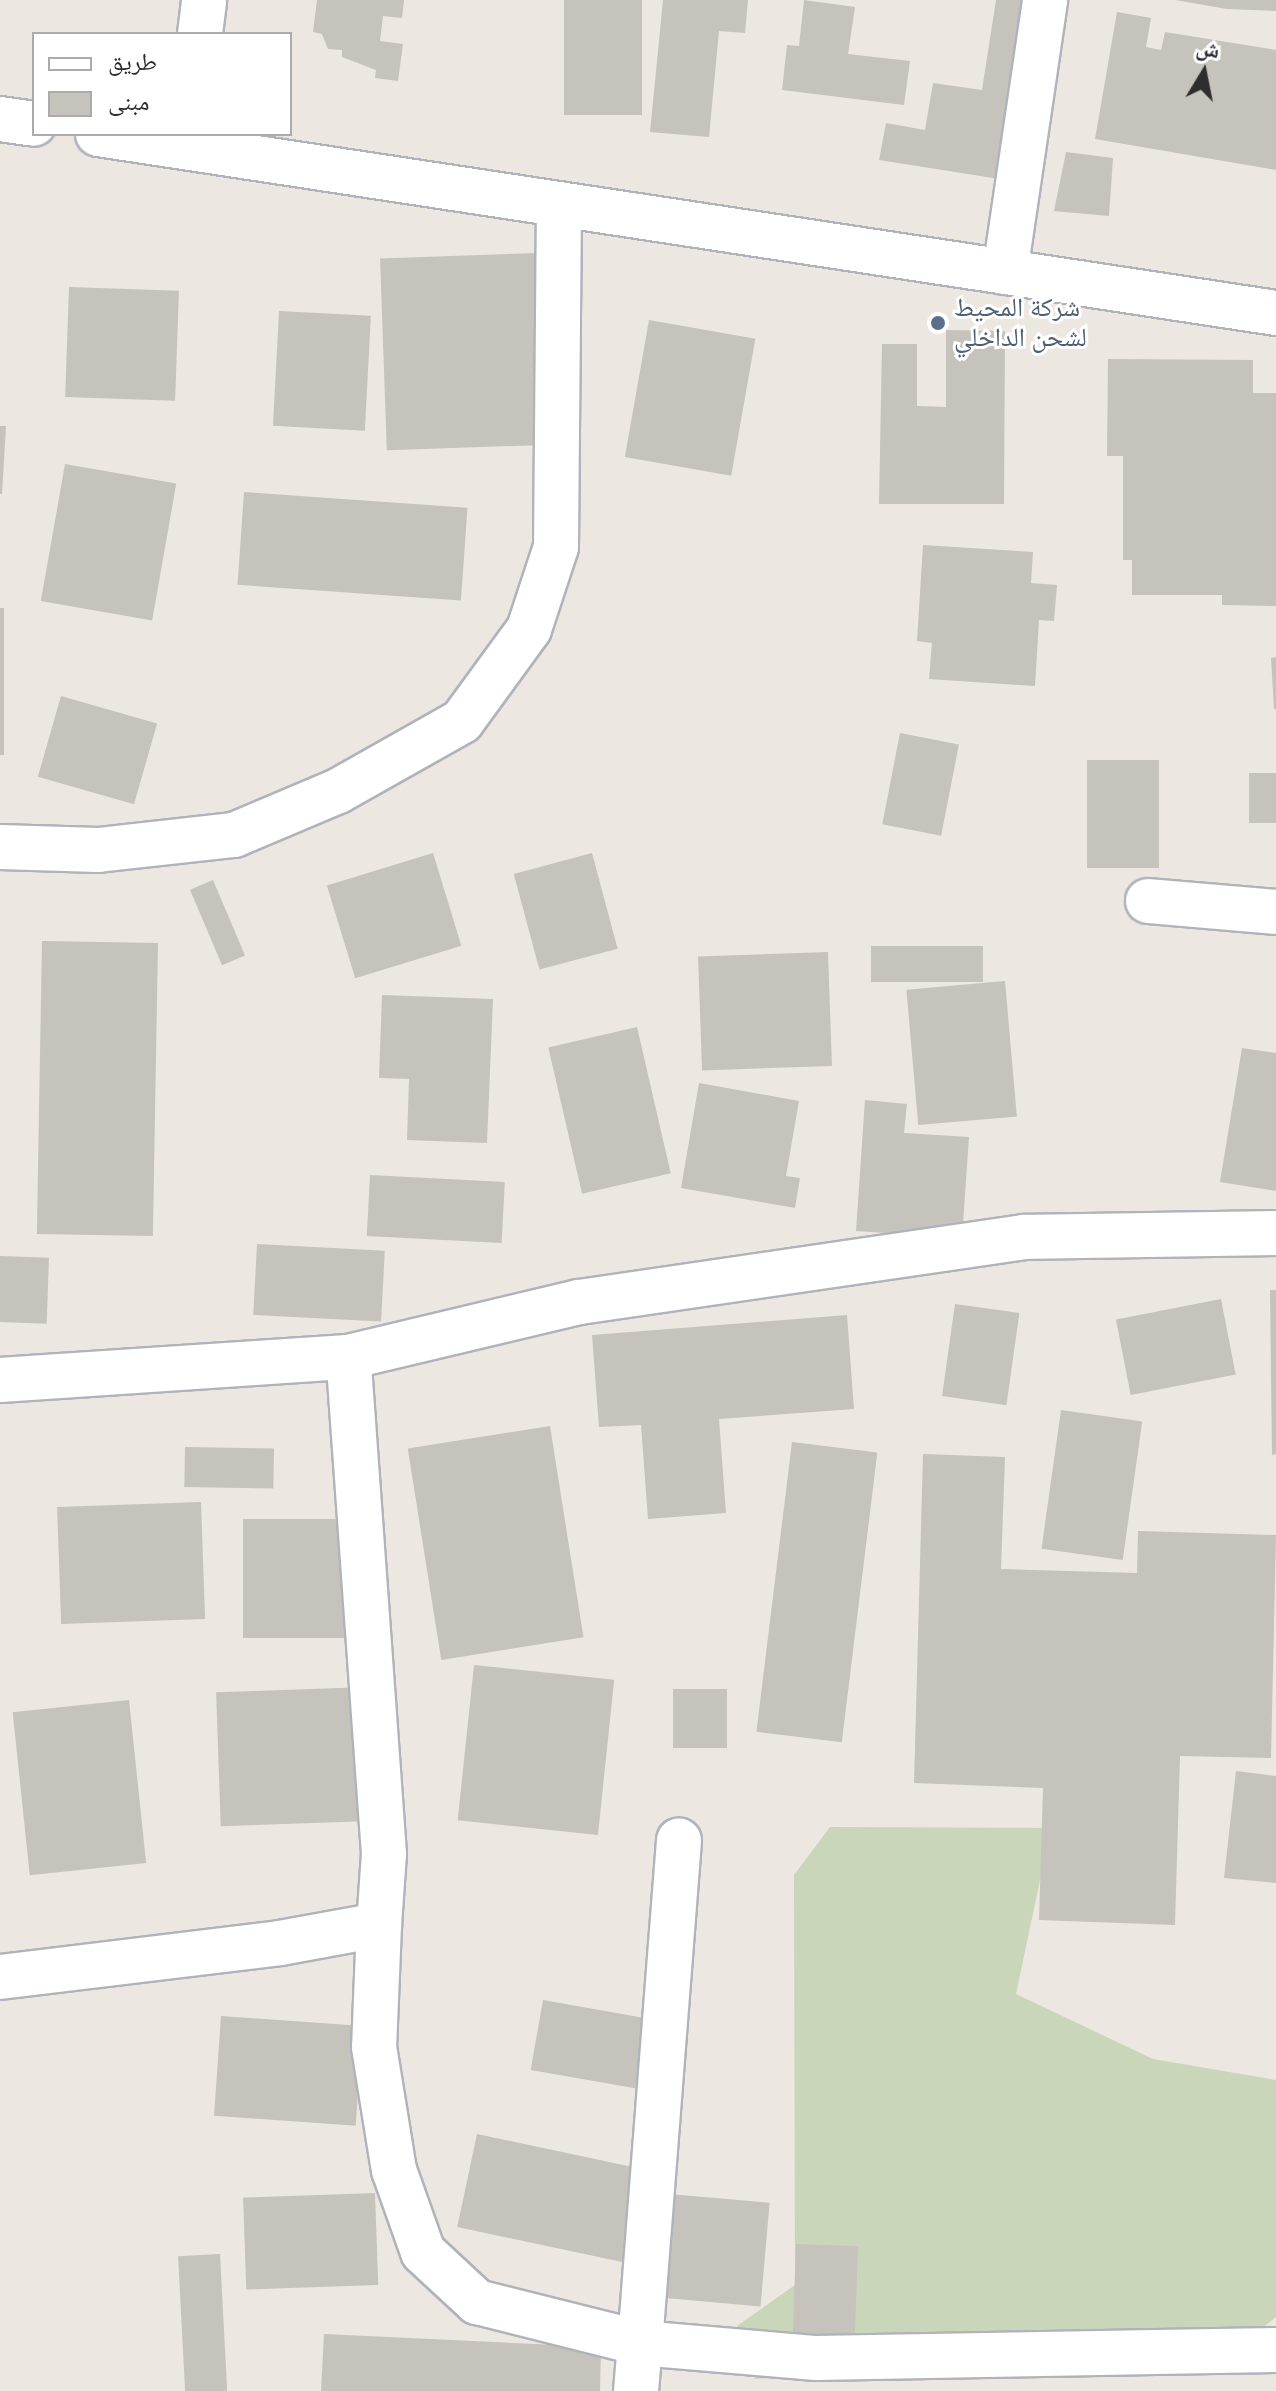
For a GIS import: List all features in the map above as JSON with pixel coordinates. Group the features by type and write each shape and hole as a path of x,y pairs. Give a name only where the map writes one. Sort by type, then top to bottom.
{"street":[{"path":"200,32 204,0"},
{"path":"1005,272 1045,0"},
{"path":"0,119 32,124"},
{"path":"124,136 189,141 559,204 1276,313"},
{"path":"0,847 98,850 234,835 338,791 462,721 529,629 556,547 559,204"},
{"path":"1148,901 1276,912"},
{"path":"0,1380 348,1357 579,1302 1024,1237 1276,1233"},
{"path":"348,1357 384,1854 374,2047 394,2170 423,2252 477,2302 640,2343 816,2358 1276,2350"},
{"path":"636,2391 679,1841"},
{"path":"0,1977 280,1943 379,1925"}],"green space":[{"path":"830,1827 1051,1828 1016,1994 1153,2059 1276,2080 1276,2317 1261,2329 1093,2354 755,2379 737,2326 795,2285 794,1875"}],"building":[{"path":"317,0 404,0 402,18 383,16 380,41 403,44 398,81 375,78 376,70 342,57 342,50 328,49 322,34 313,32"},
{"path":"564,0 642,0 642,115 564,115"},
{"path":"663,0 748,0 745,33 719,31 709,137 650,132"},
{"path":"804,0 855,7 848,54 910,61 904,105 782,90 787,45 799,46"},
{"path":"996,0 1035,0 1006,180 879,160 886,123 925,130 933,83 982,90"},
{"path":"1175,0 1276,0 1276,11 1227,9"},
{"path":"1117,12 1151,18 1146,47 1161,50 1165,32 1276,50 1276,170 1095,139"},
{"path":"1066,152 1113,158 1109,216 1054,211"},
{"path":"537,253 544,445 387,450 380,258"},
{"path":"69,287 179,291 175,401 65,397"},
{"path":"279,311 371,316 365,431 273,426"},
{"path":"649,320 755,339 731,476 625,457"},
{"path":"946,330 1005,331 1004,504 879,504 882,344 917,344 917,406 946,407"},
{"path":"1108,359 1253,360 1253,393 1276,393 1276,606 1222,605 1222,595 1132,595 1132,560 1123,560 1123,456 1107,456"},
{"path":"0,426 6,426 2,494 0,494"},
{"path":"65,464 176,484 152,621 41,601"},
{"path":"244,492 467,508 461,600 238,585"},
{"path":"923,545 1033,552 1031,583 1057,585 1054,621 1039,620 1035,686 929,679 932,643 917,641"},
{"path":"0,608 4,608 4,755 0,755"},
{"path":"1276,657 1276,709 1274,709 1271,658"},
{"path":"61,696 157,724 134,804 38,777"},
{"path":"900,733 959,744 941,836 882,824"},
{"path":"1087,760 1159,760 1159,868 1087,868"},
{"path":"1249,773 1276,773 1276,823 1249,823"},
{"path":"433,853 461,946 355,978 327,885"},
{"path":"592,853 618,949 539,970 514,874"},
{"path":"213,880 245,955 222,965 190,890"},
{"path":"42,941 158,943 153,1236 37,1234"},
{"path":"871,946 983,946 983,982 871,982"},
{"path":"828,952 832,1066 702,1070 698,957"},
{"path":"1005,981 1017,1116 918,1125 906,990"},
{"path":"382,995 493,999 487,1143 407,1140 409,1079 379,1078"},
{"path":"637,1027 671,1173 582,1194 548,1047"},
{"path":"1242,1048 1276,1053 1276,1191 1220,1182"},
{"path":"699,1083 799,1101 786,1176 800,1178 795,1208 681,1188"},
{"path":"865,1100 907,1104 904,1133 969,1137 962,1238 856,1231"},
{"path":"370,1175 505,1182 502,1243 367,1236"},
{"path":"257,1244 385,1251 381,1322 253,1315"},
{"path":"0,1256 49,1258 47,1324 0,1322"},
{"path":"1270,1290 1276,1290 1276,1454 1272,1455"},
{"path":"1221,1299 1236,1375 1131,1395 1116,1319"},
{"path":"955,1304 1019,1313 1006,1405 942,1396"},
{"path":"847,1315 854,1409 719,1419 726,1513 648,1519 641,1425 599,1427 592,1335"},
{"path":"1061,1410 1142,1421 1123,1560 1042,1549"},
{"path":"550,1426 583,1637 441,1660 408,1449"},
{"path":"792,1442 877,1452 842,1742 756,1732"},
{"path":"185,1447 274,1449 273,1489 184,1487"},
{"path":"923,1454 1005,1457 1001,1569 1137,1573 1138,1531 1276,1535 1271,1758 1180,1756 1175,1925 1039,1920 1043,1788 914,1783"},
{"path":"201,1502 205,1619 61,1624 57,1507"},
{"path":"243,1519 348,1519 348,1638 243,1638"},
{"path":"474,1665 614,1680 598,1835 458,1820"},
{"path":"368,1687 373,1821 221,1826 216,1692"},
{"path":"673,1689 727,1689 727,1748 673,1748"},
{"path":"129,1700 146,1863 30,1875 13,1712"},
{"path":"1236,1771 1276,1776 1276,1883 1224,1878"},
{"path":"543,2000 647,2018 635,2088 531,2070"},
{"path":"221,2016 363,2026 356,2126 214,2116"},
{"path":"477,2134 650,2171 630,2264 457,2227"},
{"path":"375,2193 378,2285 246,2290 243,2198"},
{"path":"669,2194 770,2203 761,2306 660,2298"},
{"path":"796,2244 858,2246 855,2339 793,2337"},
{"path":"220,2254 227,2391 185,2391 178,2256"},
{"path":"324,2334 601,2347 600,2391 321,2391"}],"place":[{"name":"شركة المحيط لشحن الداخلي","path":"938,323"}]}
